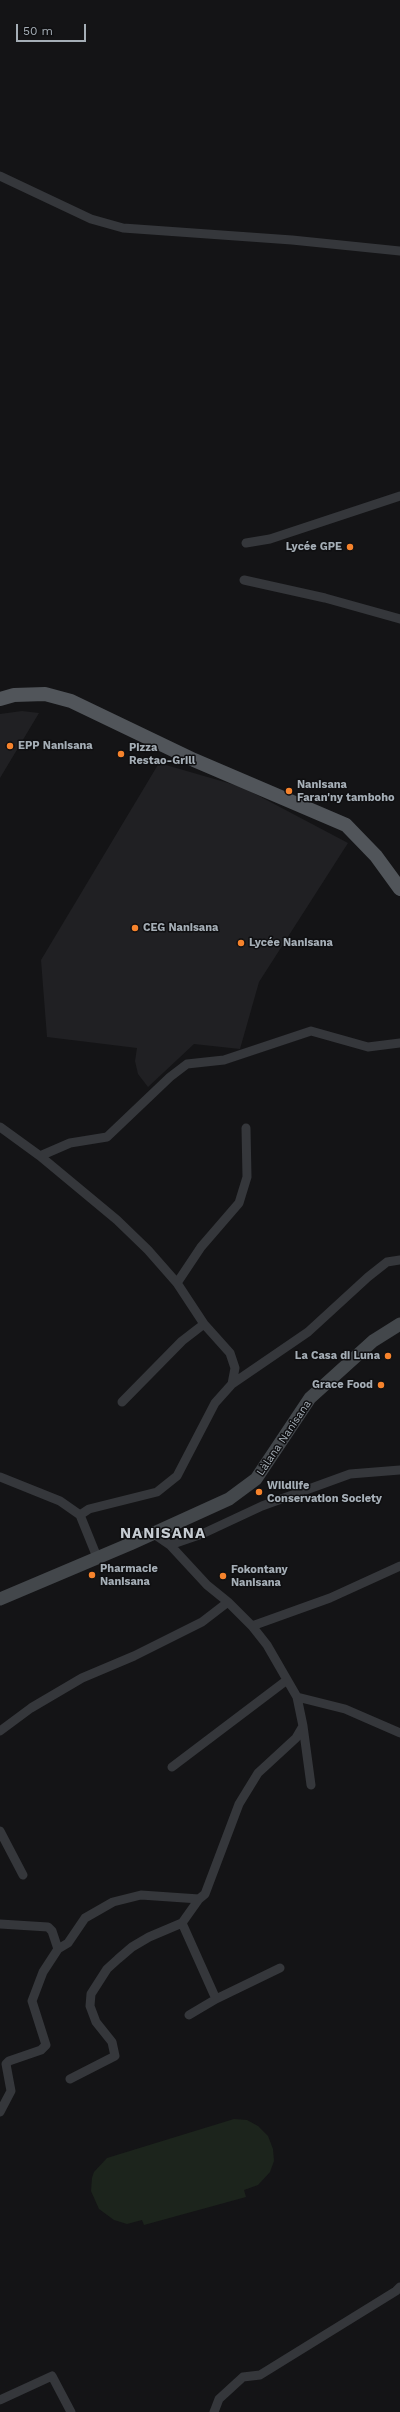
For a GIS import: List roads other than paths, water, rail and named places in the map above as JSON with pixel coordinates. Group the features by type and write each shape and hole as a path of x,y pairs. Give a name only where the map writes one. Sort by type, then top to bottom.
{"main road":[{"path":"0,700 14,695 45,694 71,701 194,760 346,825 376,856 400,889"}],"street":[{"path":"0,176 91,219 123,228 292,240 400,251"},
{"path":"246,543 270,539 400,496"},
{"path":"244,580 325,598 400,619"},
{"path":"40,1156 70,1143 107,1137 170,1076 187,1064 224,1060 311,1031 368,1047 400,1043"},
{"path":"0,1127 40,1156 117,1220 148,1250 177,1283 204,1324 230,1353 235,1368 232,1384"},
{"path":"177,1283 201,1247 239,1203 247,1177 246,1128"},
{"path":"80,1515 89,1509 157,1492 177,1476 214,1404 232,1384 308,1332 368,1277 387,1262 400,1260"},
{"path":"122,1402 182,1340 204,1324"},
{"name":"Làlana Nanisana","path":"0,1599 154,1534 229,1499 256,1479 310,1398 373,1341 400,1324"},
{"path":"170,1545 202,1534 262,1506 350,1474 400,1470"},
{"path":"0,1477 60,1501 80,1515 97,1557"},
{"path":"154,1534 170,1545 207,1585 228,1602 252,1626 267,1645 297,1696 303,1726 311,1785"},
{"path":"252,1626 330,1598 400,1566"},
{"path":"0,1731 31,1708 82,1678 134,1656 202,1622 228,1602"},
{"path":"172,1767 287,1680"},
{"path":"297,1696 345,1709 400,1733"},
{"path":"70,2078 115,2056 112,2042 96,2022 90,2006 91,1994 107,1969 132,1947 182,1923 199,1899 205,1894 239,1804 258,1773 296,1738 303,1726"},
{"path":"0,1831 23,1875"},
{"path":"0,2112 11,2091 6,2064 9,2060 41,2050 46,2045 32,2005 32,1997 43,1972 58,1949 68,1943 85,1918 113,1902 141,1895 199,1899"},
{"path":"182,1923 216,1998"},
{"path":"0,1924 48,1927 52,1931 58,1949"},
{"path":"189,2015 216,1998 280,1968"},
{"path":"214,2412 219,2399 243,2377 260,2375 396,2292 400,2287"},
{"path":"0,2400 52,2376 71,2412"}],"place":[{"name":"Lycée GPE","path":"350,547"},
{"name":"EPP Nanisana","path":"10,746"},
{"name":"Pizza Restao-Grill","path":"121,754"},
{"name":"Nanisana Faran'ny tamboho","path":"289,791"},
{"name":"CEG Nanisana","path":"135,928"},
{"name":"Lycée Nanisana","path":"241,943"},
{"name":"La Casa di Luna","path":"388,1356"},
{"name":"Grace Food","path":"381,1385"},
{"name":"Wildlife Conservation Society","path":"259,1492"},
{"name":"Pharmacie Nanisana","path":"92,1575"},
{"name":"Fokontany Nanisana","path":"223,1576"}],"district":[{"name":"NANISANA","path":"163,1534"}]}
